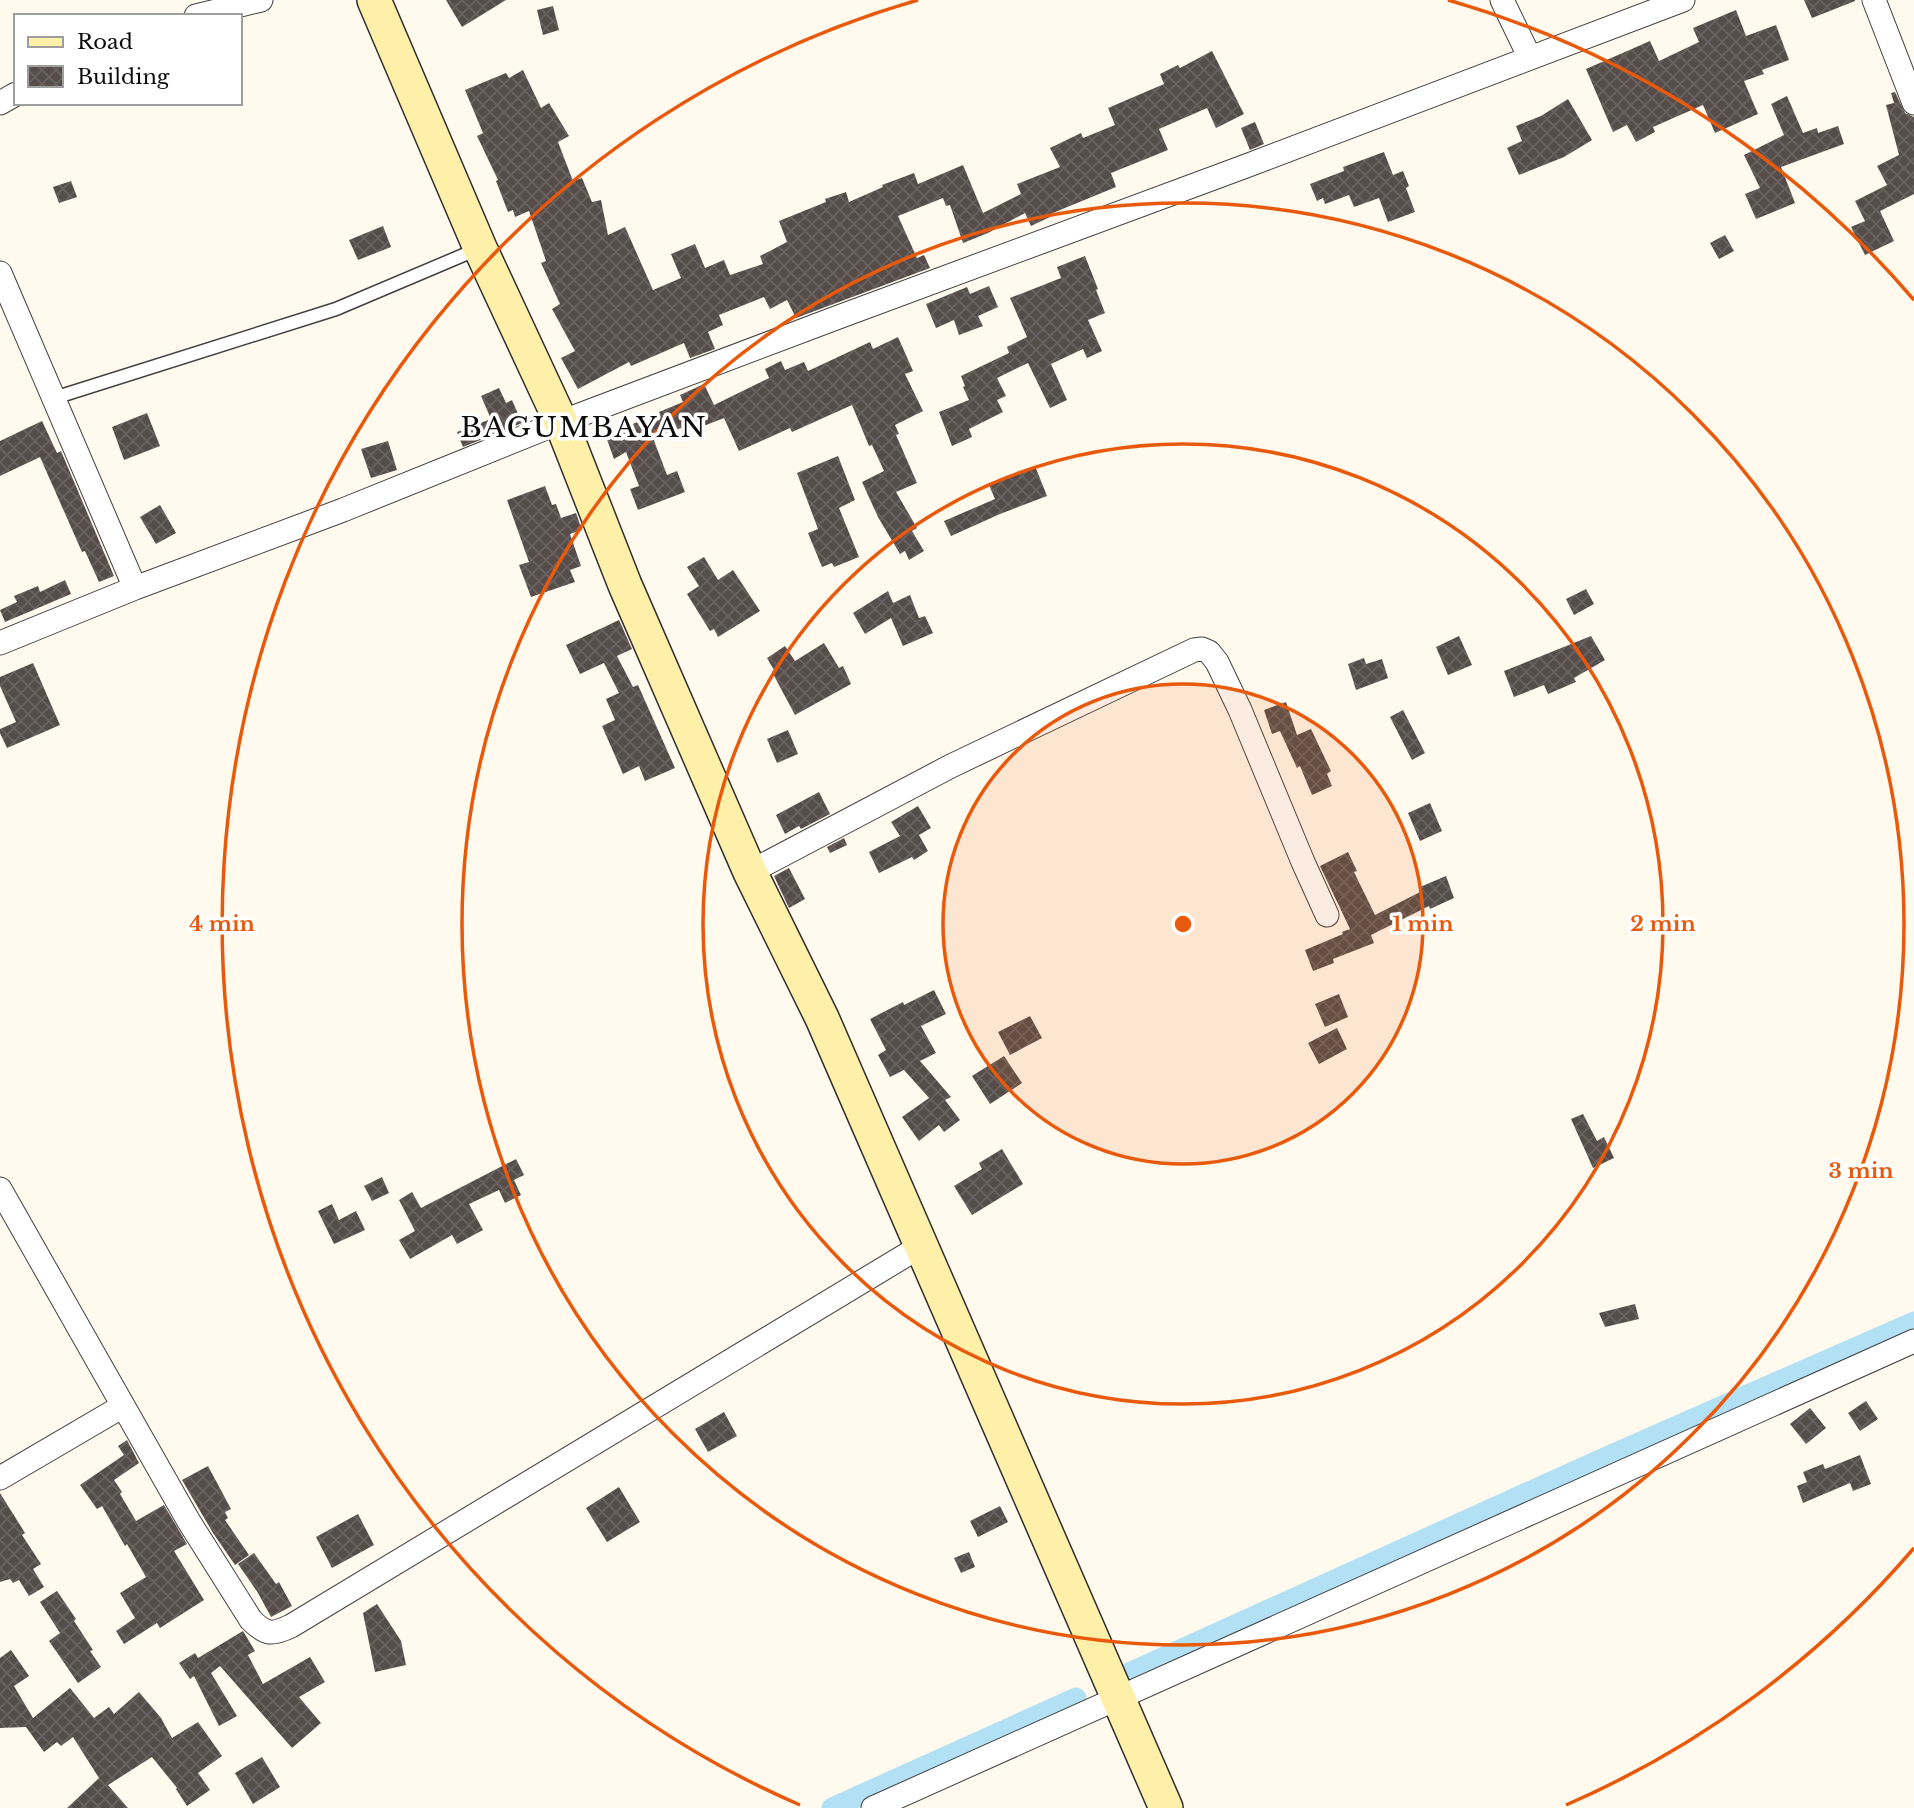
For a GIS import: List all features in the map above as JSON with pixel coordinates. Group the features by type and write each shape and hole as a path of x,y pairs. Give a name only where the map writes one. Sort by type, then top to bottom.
{"main road":[{"path":"382,3 480,248 561,422 625,584 751,872 822,1018 1166,1808"}],"street":[{"path":"204,14 261,0"},
{"path":"1502,0 1530,58"},
{"path":"0,643 561,422 1683,0"},
{"path":"1874,0 1914,103"},
{"path":"0,273 135,588"},
{"path":"751,872 951,766 1194,650 1202,649 1209,652 1217,662 1240,710 1327,915"},
{"path":"0,1189 188,1520 251,1620 264,1631 274,1633 291,1626 921,1246"},
{"path":"873,1808 1914,1341"},
{"path":"0,1478 124,1406"}],"lane":[{"path":"54,398 335,309 480,248"}],"building":[{"path":"446,0 506,0 462,27"},
{"path":"1804,0 1855,0 1855,1 1812,18"},
{"path":"553,6 559,30 543,35 537,10"},
{"path":"1736,10 1746,36 1776,25 1789,60 1762,70 1764,74 1744,81 1758,114 1715,133 1703,105 1653,127 1655,132 1636,142 1627,125 1613,132 1586,69 1650,41 1659,61 1699,42 1693,28"},
{"path":"1212,51 1244,114 1216,128 1207,108 1159,129 1168,150 1111,173 1116,187 1048,215 1050,217 1031,226 1025,213 963,243 950,205 946,206 943,198 898,216 917,258 924,255 930,268 796,318 787,300 770,309 764,297 719,315 723,325 708,332 715,349 690,358 684,343 631,366 629,362 578,389 561,358 575,351 552,309 560,304 541,263 546,261 529,211 515,217 513,210 508,212 496,181 498,180 477,136 483,133 465,90 506,73 509,78 523,70 541,108 549,103 569,136 558,142 573,181 582,178 592,202 601,200 608,235 625,227 653,290 681,278 671,254 695,244 705,268 724,260 730,275 763,264 760,256 787,242 779,221 846,192 849,202 914,173 918,184 963,165 983,213 1021,194 1017,184 1060,167 1050,148 1081,133 1083,138 1115,125 1108,108 1164,84 1160,74 1178,65 1180,68"},
{"path":"1895,92 1905,113 1914,117 1914,194 1880,211 1894,241 1865,255 1851,227 1865,221 1855,201 1887,185 1877,166 1899,155 1886,105 1894,103 1891,93"},
{"path":"1787,96 1803,133 1817,128 1818,133 1838,126 1844,144 1781,167 1795,203 1756,219 1745,194 1760,188 1744,155 1784,135 1771,104"},
{"path":"1568,99 1592,140 1564,157 1519,175 1507,148 1522,141 1516,126 1541,116"},
{"path":"1255,122 1264,144 1250,150 1241,128"},
{"path":"1384,152 1393,175 1403,171 1415,212 1388,222 1379,198 1354,207 1349,195 1325,204 1323,198 1317,201 1310,184 1344,171 1343,167"},
{"path":"71,181 77,197 59,203 53,187"},
{"path":"383,226 391,247 358,260 349,240"},
{"path":"1725,235 1734,251 1719,259 1710,243"},
{"path":"1085,256 1105,313 1088,320 1102,351 1087,358 1083,349 1051,364 1067,400 1050,408 1028,363 997,378 1006,396 997,400 1003,412 969,429 972,437 952,446 939,412 969,400 961,376 1009,353 1007,347 1027,337 1010,298 1061,278 1057,267"},
{"path":"989,286 998,307 978,316 983,326 959,335 954,320 936,328 926,304 967,287 970,294"},
{"path":"898,337 913,371 905,374 923,411 895,425 899,434 896,435 917,483 896,492 917,528 912,531 924,551 909,560 905,551 900,554 878,517 862,482 884,471 872,445 869,446 852,405 792,432 790,428 739,451 724,418 683,434 681,428 653,438 667,475 677,471 685,492 638,510 630,489 639,486 626,452 614,459 605,434 660,414 659,412 683,402 680,395 704,384 714,405 769,378 765,369 781,361 785,370 804,362 808,371 870,342 873,349"},
{"path":"499,388 506,403 512,400 522,423 463,447 457,432 491,419 481,396"},
{"path":"147,413 160,446 124,460 112,427"},
{"path":"42,421 57,453 61,451 114,576 99,582 85,551 82,552 40,457 0,476 0,441"},
{"path":"388,441 397,470 371,478 361,449"},
{"path":"838,456 855,500 839,508 859,557 834,567 832,563 822,567 808,533 818,529 797,473"},
{"path":"1035,466 1047,496 951,536 944,521 995,499 989,485"},
{"path":"545,486 552,505 556,504 561,518 576,513 582,530 570,534 581,566 570,570 575,582 531,597 519,565 529,562 507,500"},
{"path":"160,505 176,533 156,544 140,517"},
{"path":"704,557 718,580 733,570 760,611 718,637 714,629 710,631 687,594 699,586 687,567"},
{"path":"65,580 71,594 5,622 0,610 17,602 14,596 38,586 40,592"},
{"path":"1586,589 1594,604 1574,615 1566,599"},
{"path":"888,591 893,603 910,595 919,618 925,616 933,633 903,646 891,618 865,634 853,613"},
{"path":"619,620 632,649 617,656 633,687 638,685 675,768 645,781 639,766 623,774 602,726 615,720 606,699 619,693 604,663 580,674 566,645"},
{"path":"1459,636 1472,665 1448,675 1436,647"},
{"path":"1591,636 1605,660 1574,678 1576,682 1548,694 1544,685 1514,697 1504,671"},
{"path":"824,643 839,668 843,666 851,684 795,715 767,658 785,646 795,661"},
{"path":"1364,658 1366,664 1382,659 1388,678 1356,690 1348,664"},
{"path":"33,663 60,725 7,748 0,729 16,722 0,686 0,677"},
{"path":"1286,702 1297,735 1311,729 1331,771 1327,774 1332,786 1312,795 1300,766 1297,768 1280,731 1272,734 1264,710"},
{"path":"1403,710 1425,753 1412,760 1390,717"},
{"path":"788,730 798,754 777,763 767,739"},
{"path":"819,792 830,814 785,834 776,815"},
{"path":"1430,803 1442,831 1420,841 1408,813"},
{"path":"918,806 931,828 919,835 928,851 914,860 912,857 879,873 869,852 900,836 891,822"},
{"path":"844,838 847,845 830,853 827,847"},
{"path":"1348,852 1357,871 1354,872 1375,915 1422,891 1420,887 1446,876 1454,898 1430,909 1429,906 1371,935 1374,943 1333,959 1334,963 1313,971 1305,950 1350,929 1320,866"},
{"path":"789,868 805,899 789,908 774,876"},
{"path":"934,990 946,1014 921,1026 936,1053 920,1061 951,1097 945,1100 960,1120 944,1132 939,1125 919,1141 902,1117 929,1098 904,1070 890,1077 878,1055 886,1050 870,1019"},
{"path":"1339,994 1348,1017 1325,1027 1315,1004"},
{"path":"1030,1016 1042,1038 1010,1055 998,1032"},
{"path":"1337,1028 1347,1049 1319,1064 1308,1043"},
{"path":"1004,1056 1022,1083 990,1104 972,1076"},
{"path":"1583,1114 1597,1141 1604,1137 1614,1158 1593,1168 1571,1119"},
{"path":"1002,1149 1023,1184 972,1215 954,1186 982,1169 979,1163"},
{"path":"516,1159 524,1175 514,1180 521,1195 505,1203 499,1190 469,1204 483,1230 457,1244 452,1235 410,1259 399,1240 415,1231 399,1200 412,1192 421,1208"},
{"path":"382,1177 389,1193 372,1201 364,1186"},
{"path":"332,1204 339,1220 356,1211 365,1230 334,1244 318,1211"},
{"path":"1635,1304 1639,1319 1605,1327 1599,1313"},
{"path":"1866,1401 1878,1419 1860,1431 1848,1413"},
{"path":"1810,1408 1826,1428 1806,1444 1790,1424"},
{"path":"724,1412 737,1436 708,1452 695,1429"},
{"path":"127,1440 139,1463 114,1480 122,1492 120,1494 136,1521 164,1505 187,1544 174,1551 204,1600 160,1628 157,1623 124,1644 116,1631 135,1618 120,1593 146,1577 102,1506 97,1509 80,1485 124,1455 118,1446"},
{"path":"1860,1455 1871,1484 1853,1491 1850,1483 1803,1503 1797,1486 1807,1482 1803,1472 1823,1464 1825,1469"},
{"path":"208,1466 231,1509 225,1512 228,1518 225,1520 249,1555 235,1565 182,1480"},
{"path":"619,1487 640,1522 607,1542 586,1508"},
{"path":"0,1493 41,1564 33,1569 44,1587 29,1596 19,1580 13,1583 10,1579 0,1582"},
{"path":"1000,1506 1008,1522 978,1537 970,1521"},
{"path":"358,1514 374,1545 332,1568 316,1537"},
{"path":"969,1552 975,1567 961,1573 954,1558"},
{"path":"254,1553 276,1584 279,1582 292,1606 271,1617 238,1564"},
{"path":"57,1591 76,1619 74,1621 101,1667 78,1683 49,1641 60,1633 40,1602"},
{"path":"377,1604 401,1641 406,1665 375,1672 363,1613"},
{"path":"243,1631 255,1651 248,1655 263,1684 310,1657 325,1682 299,1697 321,1723 292,1748 220,1666 211,1673 237,1716 219,1726 194,1676 190,1679 179,1663 195,1653 198,1658"},
{"path":"11,1650 29,1676 14,1686 33,1718 70,1688 94,1718 109,1707 114,1714 139,1692 161,1718 172,1738 198,1722 222,1756 198,1773 210,1790 187,1806 177,1788 152,1757 108,1785 128,1808 67,1808 99,1778 73,1737 61,1746 57,1742 44,1752 26,1727 0,1728 0,1658"},
{"path":"262,1757 280,1787 253,1804 235,1773"}],"waterway":[{"path":"1129,1673 1602,1459 1914,1322"},
{"path":"832,1808 1076,1698"}],"district":[{"name":"BAGUMBAYAN","path":"584,427"}]}
